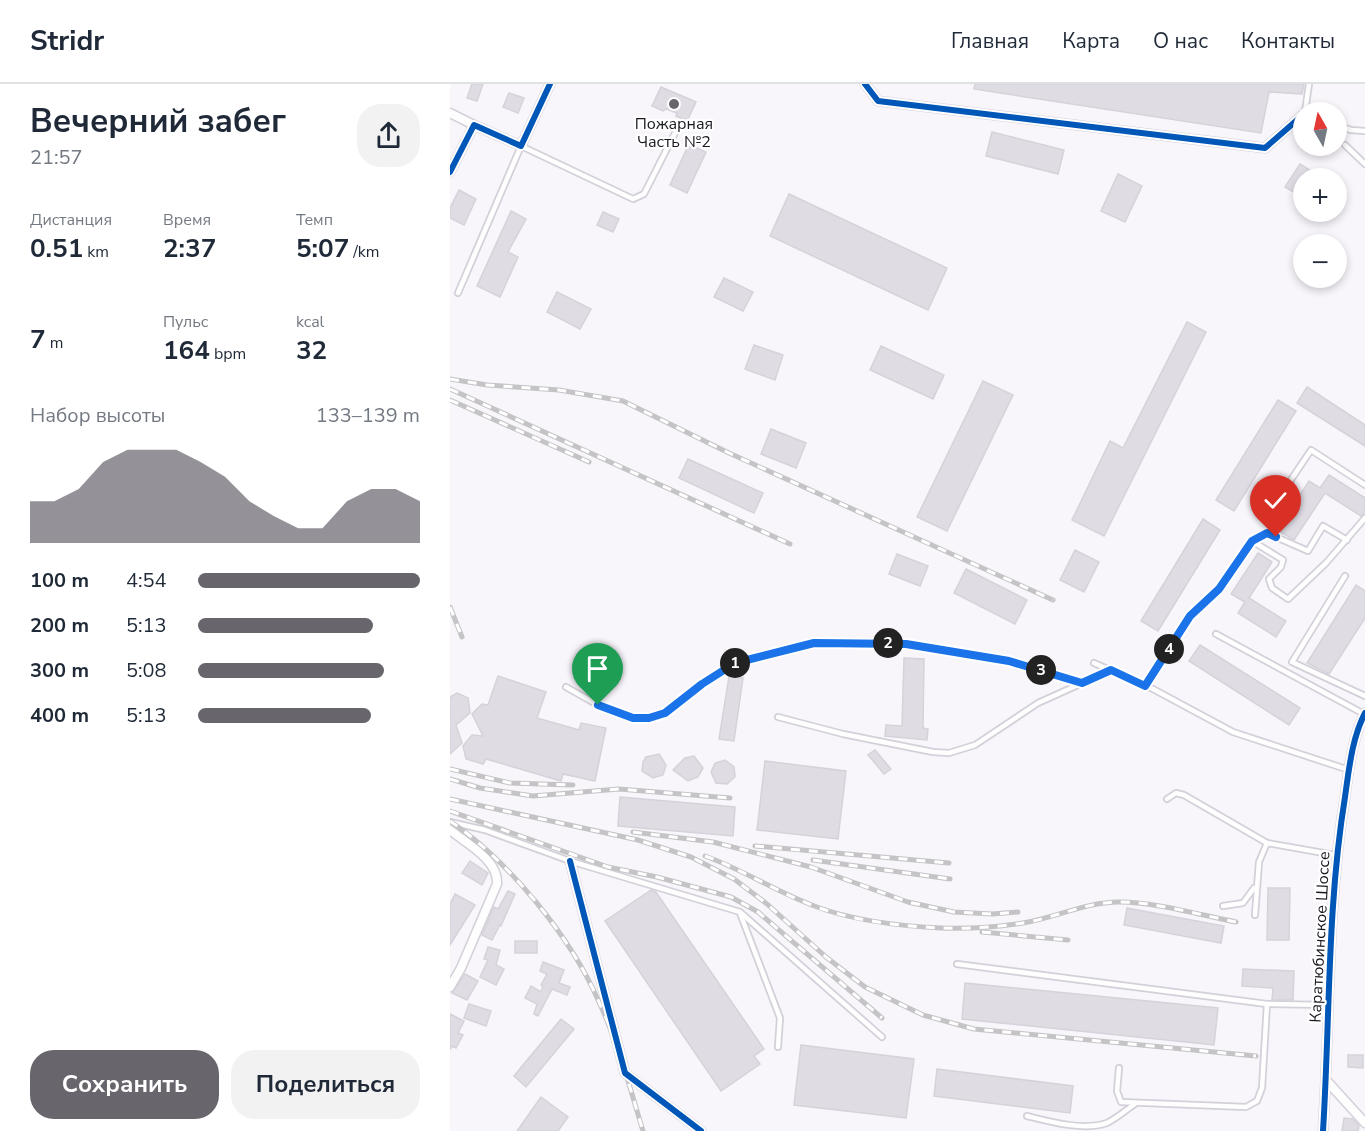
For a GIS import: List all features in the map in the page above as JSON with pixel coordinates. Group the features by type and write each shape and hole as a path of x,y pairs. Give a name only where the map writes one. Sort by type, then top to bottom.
{"street":[{"path":"450,113 521,146 550,84"},
{"path":"865,84 878,101 1264,148 1293,123"},
{"path":"450,172 474,125"},
{"name":"Каратюбинское Шоссе","path":"1323,1131 1335,855 1349,770 1359,724 1365,714"},
{"path":"450,830 493,865 498,876 497,884 461,968 450,987"},
{"path":"570,861 625,1073 701,1131"},
{"path":"1326,1080 1365,1123"}],"lane":[{"path":"1306,102 1309,84"},
{"path":"1347,129 1365,131"},
{"path":"458,293 521,146 633,199 644,194 675,133"},
{"path":"1347,147 1365,164"},
{"path":"1266,517 1311,450 1365,485"},
{"path":"1252,541 1283,560 1281,567 1269,579 1272,588 1288,600 1347,540 1365,518"},
{"path":"1145,686 1190,616 1219,589 1252,541 1267,533 1308,551 1323,526 1347,540"},
{"path":"1346,576 1292,662 1365,696"},
{"path":"1216,634 1365,714"},
{"path":"566,687 615,712 633,718 649,718 665,713 702,684 735,663 814,643 906,644 1009,661 1082,683"},
{"path":"1094,663 1145,686 1233,732 1349,770"},
{"path":"778,717 843,734 933,752 949,753 975,745 1038,703 1111,670"},
{"path":"1167,799 1176,793 1184,795 1267,843 1335,855"},
{"path":"450,822 485,830 570,861 740,912 882,1037"},
{"path":"1255,915 1259,862 1267,843"},
{"path":"1223,906 1244,903 1251,895 1256,883"},
{"path":"740,912 780,1018 778,1047"},
{"path":"957,964 1267,1004 1329,1005"},
{"path":"1119,1068 1117,1091 1121,1102 1246,1107 1257,1101 1262,1088 1267,1004"},
{"path":"1027,1116 1067,1127 1088,1127 1105,1124 1135,1104"}],"building":[{"path":"472,84 483,84 477,101 467,98"},
{"path":"975,84 1304,84 1302,94 1269,92 1261,133 974,89"},
{"name":"Пожарная Часть №2","path":"661,87 696,102 688,119 682,119 676,116 677,113 666,109 663,111 652,106"},
{"path":"509,93 524,98 518,113 503,107"},
{"path":"992,132 1064,150 1058,174 986,156"},
{"path":"689,144 706,152 687,193 670,185"},
{"path":"1118,174 1142,186 1125,222 1101,211"},
{"path":"1293,175 1293,192 1285,187"},
{"path":"459,190 476,199 464,225 450,218 450,208"},
{"path":"789,194 947,268 928,310 770,236"},
{"path":"511,211 526,219 508,252 518,257 500,297 477,286"},
{"path":"603,212 619,219 613,232 597,225"},
{"path":"724,278 753,292 743,311 714,297"},
{"path":"557,292 591,309 580,329 547,312"},
{"path":"1187,322 1206,332 1104,536 1072,520 1110,441 1123,448"},
{"path":"754,345 783,355 775,380 745,369"},
{"path":"881,346 944,375 933,399 870,370"},
{"path":"983,381 1013,395 947,531 917,517"},
{"path":"1307,387 1365,425 1365,446 1297,403"},
{"path":"1278,400 1296,411 1234,511 1216,500"},
{"path":"771,429 806,443 796,468 761,454"},
{"path":"688,459 763,493 754,513 679,478"},
{"path":"1329,475 1365,498 1363,514 1361,516 1325,493 1294,540 1277,530 1309,481 1320,488"},
{"path":"1203,519 1220,530 1158,631 1141,621"},
{"path":"1075,550 1099,562 1084,592 1060,580"},
{"path":"1258,553 1272,562 1249,598 1286,621 1276,637 1238,613 1245,602 1231,594"},
{"path":"897,554 928,566 920,586 889,574"},
{"path":"966,569 1027,600 1015,624 954,593"},
{"path":"1356,585 1365,591 1365,618 1329,674 1307,663"},
{"path":"1200,645 1300,708 1289,725 1189,661"},
{"path":"904,658 924,659 923,728 928,729 927,740 885,736 886,725 902,726"},
{"path":"498,676 546,692 537,718 579,730 581,723 606,728 595,781 563,774 561,781 486,759 483,764 466,759 463,746 472,735 483,736 472,714 482,704 488,705"},
{"path":"729,676 743,678 734,741 719,739"},
{"path":"457,693 468,698 470,713 456,725 462,743 450,754 450,697"},
{"path":"875,750 891,769 884,774 868,755"},
{"path":"659,754 666,765 663,775 653,778 642,771 643,762 646,757"},
{"path":"694,756 703,768 698,777 688,781 673,770 685,758"},
{"path":"725,760 734,767 735,777 727,784 716,783 711,772 715,763"},
{"path":"765,761 846,771 838,839 757,830"},
{"path":"620,797 735,807 733,836 618,826"},
{"path":"470,861 488,873 482,885 462,873"},
{"path":"1268,888 1290,888 1289,940 1267,940"},
{"path":"651,890 656,892 764,1049 754,1056 760,1064 721,1091 605,921"},
{"path":"508,891 515,894 492,940 482,935 494,907 498,909"},
{"path":"455,894 475,905 450,945 450,904"},
{"path":"1127,908 1224,926 1221,943 1124,925"},
{"path":"515,941 537,941 537,953 515,953"},
{"path":"488,947 500,950 496,965 504,969 496,985 480,977 488,960 484,959"},
{"path":"543,962 564,970 559,983 570,987 567,995 552,989 538,1016 534,1014 537,1004 525,998 531,986 541,992 543,986 541,985 547,974 540,971"},
{"path":"1243,969 1294,971 1293,1000 1272,1000 1273,988 1242,986"},
{"path":"465,974 478,981 467,1000 452,993"},
{"path":"965,983 1218,1008 1214,1045 962,1019"},
{"path":"469,1004 491,1011 486,1026 464,1018"},
{"path":"450,1014 464,1021 458,1033 463,1035 456,1048 452,1046 450,1050"},
{"path":"561,1019 574,1029 526,1087 514,1076"},
{"path":"801,1045 914,1059 906,1118 794,1105"},
{"path":"1348,1055 1363,1055 1363,1068 1348,1067"},
{"path":"937,1069 1073,1086 1070,1113 934,1096"},
{"path":"541,1097 568,1117 558,1131 517,1131"},
{"path":"1344,1118 1353,1119 1359,1126 1358,1131 1342,1131"}],"railway":[{"path":"450,379 487,385 559,390 623,401 729,453 1053,600"},
{"path":"450,389 790,544"},
{"path":"450,400 589,462"},
{"path":"450,607 462,637"},
{"path":"450,769 510,783 573,785"},
{"path":"450,779 480,788 533,796 619,789 730,798"},
{"path":"450,799 638,840 691,857 734,879 865,987 923,1015 974,1029 1256,1056"},
{"path":"450,811 608,867 657,877 731,897 758,912 882,1018"},
{"path":"450,821 494,857 516,879 536,902 572,952 587,977 612,1033 643,1131"},
{"path":"633,832 713,842 811,867 908,902 954,912 992,914 1018,912"},
{"path":"755,846 949,863"},
{"path":"705,856 817,907 847,916 894,924 951,928 1003,926 1035,921 1092,905 1116,902 1160,906 1236,922"},
{"path":"813,860 950,879"},
{"path":"982,932 1068,940"}],"cycle path":[{"path":"450,172 474,125 521,146 550,84"},
{"path":"865,84 878,101 1265,148 1293,124"},
{"path":"1323,1131 1330,964 1339,838 1354,743 1365,713"},
{"path":"570,861 625,1073 701,1131"}],"place":[{"name":"Пожарная Часть №2","path":"674,104"}],"route":[{"path":"598,705 633,718 649,718 665,713 702,684 735,663 814,643 906,644 1009,661 1082,683 1111,670 1145,686 1190,616 1219,589 1252,541 1267,533 1276,537"}]}
